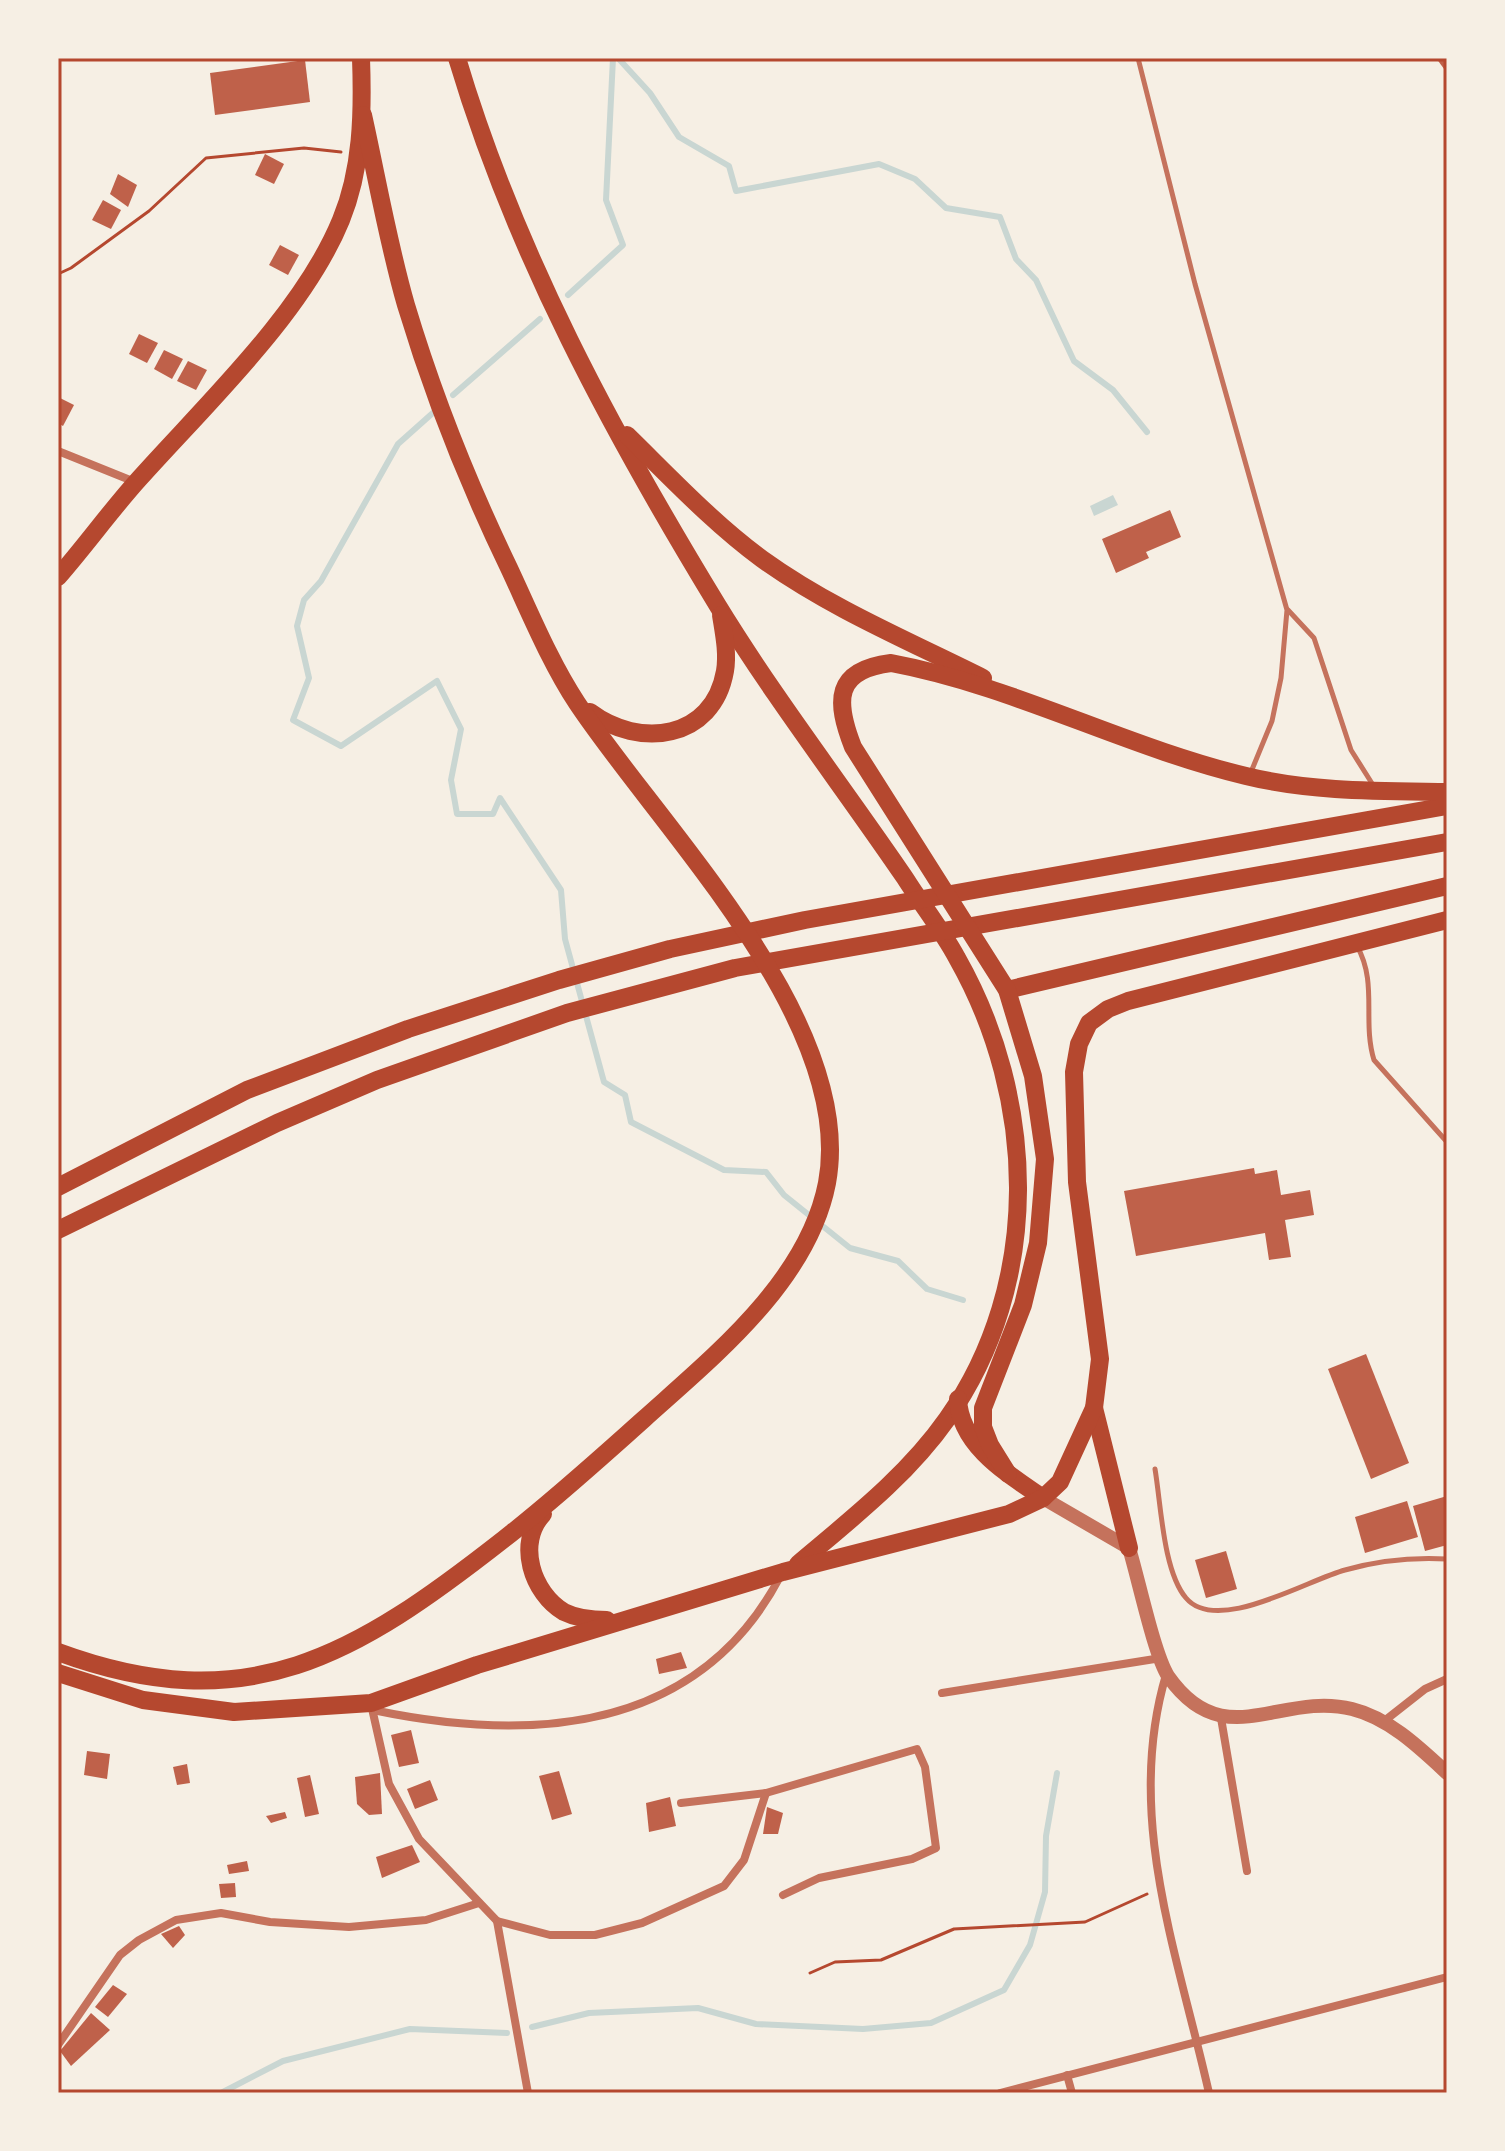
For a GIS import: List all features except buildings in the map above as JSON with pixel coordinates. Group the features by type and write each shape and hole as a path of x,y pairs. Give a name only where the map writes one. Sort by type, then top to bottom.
{"highway":[{"path":"58,577 136,482 242,366 289,306 341,221 358,153 363,115 361,58"},
{"path":"457,58 528,255 609,416 720,608 956,955 997,1047 1015,1119 1021,1192 1015,1245 1002,1303 979,1362 948,1419 903,1471 788,1570"},
{"path":"58,1652 103,1668 148,1678 268,1675 326,1657 397,1618 560,1495 720,1352 788,1271 814,1221 827,1182 825,1098 810,1048 781,991 722,900 575,700 472,486 426,365 396,268 363,115"},
{"path":"609,416 693,500 762,559 832,603 1028,701"},
{"path":"575,700 614,727 661,735 685,729 713,704 722,685 726,644 720,608"},
{"path":"1008,1474 983,1427 983,1408 1023,1305 1038,1243 1045,1159 1033,1076 1007,990 853,747 840,702 844,685 855,673 871,665 891,663 1028,701 1190,761 1249,777 1376,790 1447,792"},
{"path":"58,1187 247,1090 408,1029 559,980 670,949 971,890 1447,806"},
{"path":"63,1227 277,1123 367,1084 567,1013 735,968 1447,842"},
{"path":"1007,990 1447,886"},
{"path":"58,1673 143,1700 234,1712 372,1707 477,1665 788,1570 996,1518 1043,1498 1060,1482 1094,1408 1100,1359 1077,1182 1073,1117 1074,1072 1079,1044 1089,1023 1108,1009 1128,1001 1447,920"},
{"path":"958,1399 960,1420 967,1433 1008,1474 1043,1498"},
{"path":"1094,1408 1129,1548"},
{"path":"560,1495 538,1519 531,1539 530,1561 536,1581 548,1599 565,1612 585,1619 638,1616"}],"street":[{"path":"58,451 136,482"},
{"path":"1043,1498 1129,1548 1167,1674 1201,1710 1221,1718 1317,1706 1352,1709 1382,1722 1416,1744 1447,1773"},
{"path":"766,1793 737,1873 724,1886 642,1923 595,1935 550,1935 497,1921 419,1839 389,1784 372,1707 416,1719 500,1725 547,1725 625,1712 671,1690 729,1647 754,1621 788,1570"},
{"path":"942,1693 1161,1658"},
{"path":"1167,1674 1153,1723 1151,1755 1158,1888 1209,2093"},
{"path":"1382,1722 1425,1689 1447,1679"},
{"path":"1221,1718 1247,1871"},
{"path":"681,1803 766,1793 917,1749 918,1758 925,1767 936,1848 912,1859 819,1878 783,1895"},
{"path":"58,2045 120,1955 139,1940 176,1920 221,1913 270,1922 349,1927 426,1920 479,1903"},
{"path":"497,1921 528,2093"},
{"path":"1000,2093 1447,1977"},
{"path":"1067,2075 1072,2093"}],"lane":[{"path":"1138,58 1195,284 1287,610 1281,678 1272,721 1249,777"},
{"path":"1287,610 1314,638 1351,750 1376,790"},
{"path":"1355,944 1370,981 1370,1047 1374,1060 1447,1142"},
{"path":"1155,1469 1174,1579 1187,1599 1207,1612 1241,1608 1342,1570 1381,1561 1407,1557 1447,1559"}],"path":[{"path":"58,274 71,268 149,211 206,158 304,148 358,153"},
{"path":"810,1973 835,1962 881,1960 954,1929 1085,1922 1158,1888"}],"shaded area":[{"path":"1113,495 1118,505 1094,516 1090,506"}],"waterway":[{"path":"568,295 623,245 606,200 613,58"},
{"path":"618,58 650,93 679,137 729,166 736,191 879,164 915,179 946,208 1000,217 1016,259 1036,280 1074,361 1113,390 1147,432"},
{"path":"453,395 540,319"},
{"path":"435,411 398,444 321,581 304,600 297,626 309,678 293,720 341,746 437,681 461,729 451,780 457,814 493,814 500,798 561,890 565,939 604,1082 625,1095 631,1122 724,1170 766,1172 784,1195 850,1248 898,1261 927,1289 963,1300"},
{"path":"532,2027 589,2013 698,2008 756,2024 863,2029 931,2023 1004,1990 1030,1945 1045,1892 1046,1836 1057,1773"},
{"path":"221,2093 283,2061 410,2029 507,2033"}]}
